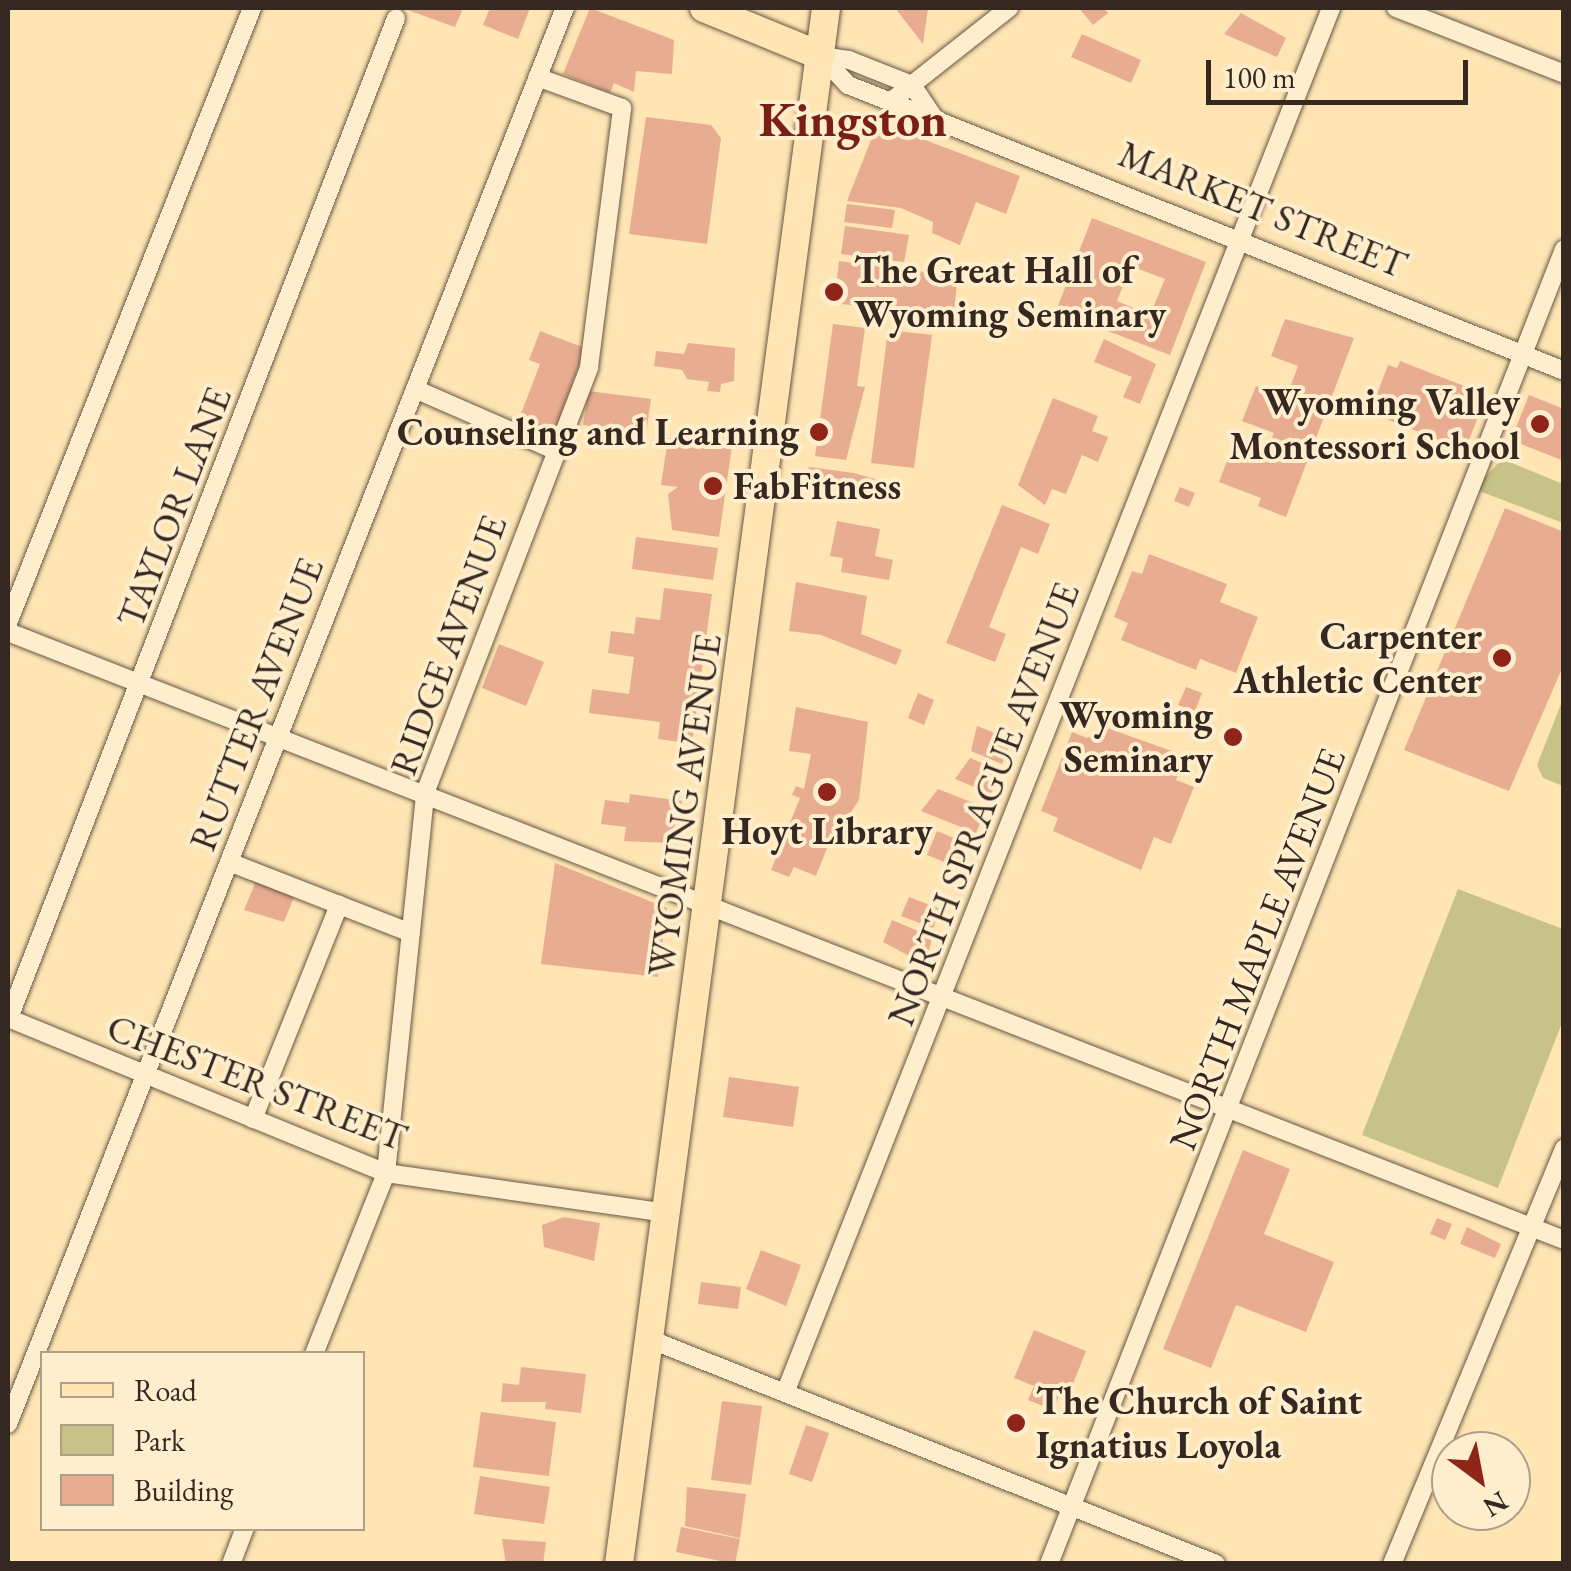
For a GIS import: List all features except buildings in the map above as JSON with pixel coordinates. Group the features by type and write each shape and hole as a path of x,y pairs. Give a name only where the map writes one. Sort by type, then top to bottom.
{"main road":[{"name":"MARKET STREET","path":"704,8 821,56"},
{"name":"WYOMING AVENUE","path":"619,1564 826,8"}],"street":[{"path":"8,623 252,8"},
{"name":"RUTTER AVENUE","path":"8,1424 565,8"},
{"path":"890,102 1008,8"},
{"name":"NORTH SPRAGUE AVENUE","path":"786,1393 1331,8"},
{"path":"1396,8 1564,74"},
{"name":"TAYLOR LANE","path":"8,1018 396,18"},
{"name":"MARKET STREET","path":"821,56 849,60 912,84"},
{"name":"MARKET STREET","path":"821,56 848,85 1564,371"},
{"name":"RIDGE AVENUE","path":"315,1351 386,1173 425,793 589,367 622,108 538,77"},
{"path":"912,84 934,119"},
{"name":"NORTH MAPLE AVENUE","path":"1049,1564 1231,1109 1564,249"},
{"path":"415,388 557,451"},
{"path":"8,632 1564,1240"},
{"path":"229,862 411,933"},
{"path":"253,1119 339,905"},
{"name":"CHESTER STREET","path":"8,1018 386,1173 666,1213"},
{"path":"1392,1564 1564,1148"},
{"path":"650,1340 1216,1564"},
{"path":"231,1564 244,1531"}],"green space":[{"path":"1502,459 1563,484 1563,523 1474,489"},
{"path":"1563,699 1564,786 1543,778 1537,765"},
{"path":"1458,889 1563,929 1563,1020 1498,1188 1362,1135"}],"place":[{"name":"The Great Hall of Wyoming Seminary","path":"834,292"},
{"name":"Wyoming Valley Montessori School","path":"1540,424"},
{"name":"Counseling and Learning","path":"819,432"},
{"name":"FabFitness","path":"713,486"},
{"name":"Carpenter Athletic Center","path":"1502,658"},
{"name":"Wyoming Seminary","path":"1233,737"},
{"name":"Hoyt Library","path":"827,792"},
{"name":"The Church of Saint Ignatius Loyola","path":"1016,1423"}],"district":[{"name":"Kingston","path":"853,120"}]}
